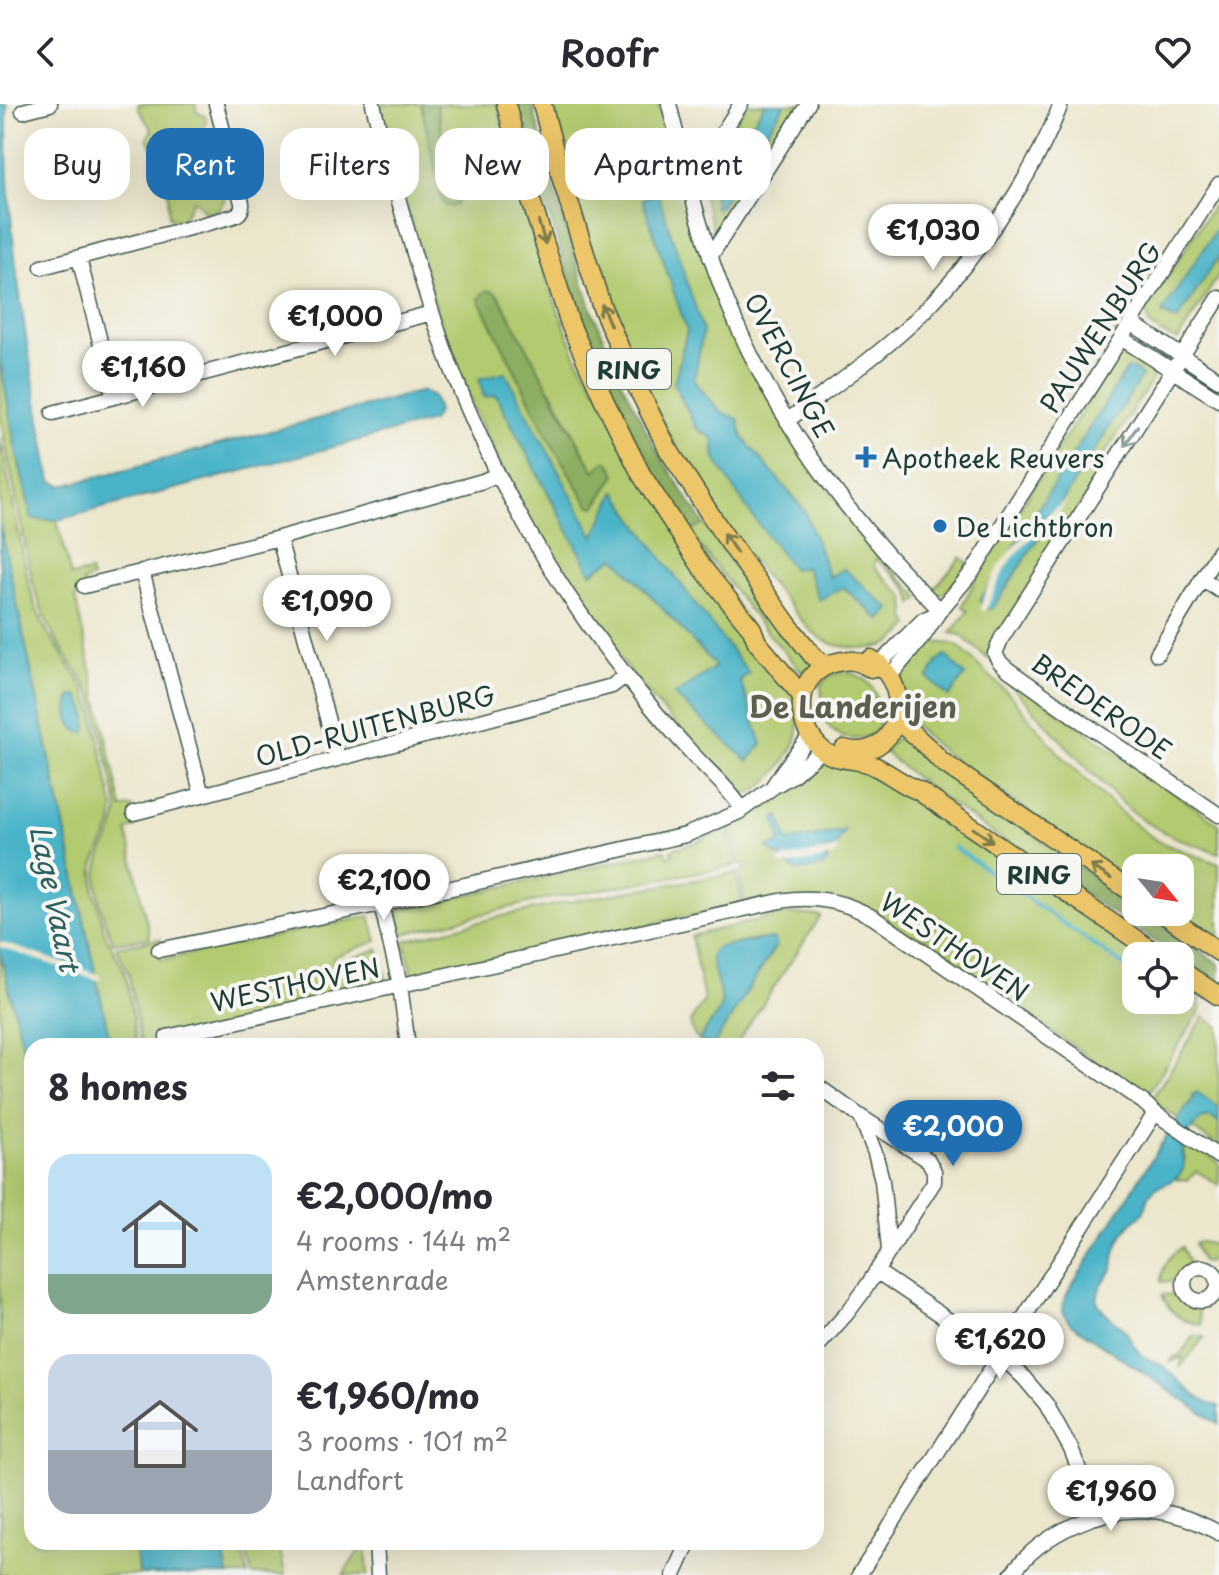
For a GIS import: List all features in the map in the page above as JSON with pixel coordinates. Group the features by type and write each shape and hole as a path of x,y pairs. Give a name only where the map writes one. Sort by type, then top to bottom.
{"main road":[{"name":"RING","path":"506,104 528,191 570,324 604,400 641,474 701,566 752,629 763,636 804,691 812,694 817,725 825,738 821,743"},
{"name":"RING","path":"542,104 601,305 668,449 789,626 813,656 826,659"},
{"path":"804,691 826,659 859,653 880,669 889,719 895,722 882,741 868,755 821,743"},
{"name":"RING","path":"895,722 896,732 929,758 941,761 1122,886"},
{"name":"RING","path":"868,755 913,782 919,791 1140,942"},
{"path":"1181,926 1219,952"},
{"path":"1194,979 1219,996"}],"street":[{"path":"23,111 50,104"},
{"path":"42,267 239,213 242,203 216,104"},
{"path":"373,104 432,313 466,406 498,474 549,566 625,676 742,809"},
{"name":"OVERCINGE","path":"669,104 675,128"},
{"path":"726,128 741,104"},
{"path":"710,257 808,104"},
{"path":"787,421 878,353 938,296 975,252 1008,205 1036,158 1061,104"},
{"name":"PAUWENBURG","path":"880,669 923,620 939,612 973,571 1219,184"},
{"name":"OVERCINGE","path":"693,200 710,257 737,325 787,421 873,539 939,612"},
{"path":"79,258 114,397"},
{"path":"1173,371 1219,298"},
{"path":"53,413 432,313"},
{"path":"1131,323 1219,380"},
{"path":"1121,338 1219,400"},
{"name":"BREDERODE","path":"1173,371 1001,639 995,654 999,661 1078,719 1219,815"},
{"path":"84,586 279,538 475,484 498,474"},
{"path":"279,538 338,759"},
{"path":"1157,654 1219,551"},
{"path":"142,571 202,795"},
{"path":"1202,579 1219,590"},
{"name":"OLD-RUITENBURG","path":"134,813 612,686 625,676"},
{"path":"159,950 678,837 710,826 742,809 793,775 821,743"},
{"name":"WESTHOVEN","path":"167,1037 784,900 822,900 858,910 880,922 1219,1157"},
{"path":"381,904 400,985 407,1038"},
{"path":"824,1091 928,1160 934,1171 934,1182 876,1271 848,1312 824,1339"},
{"path":"859,1575 1155,1113"},
{"path":"861,1117 882,1180 889,1250"},
{"path":"876,1271 1000,1355 1024,1378 1046,1404 1071,1449 1097,1516"},
{"path":"1011,1575 1019,1563 1046,1539 1097,1516 1132,1510 1156,1511 1202,1524 1219,1533"},
{"path":"376,1550 378,1575"},
{"path":"674,1575 685,1550"}],"green space":[{"path":"138,104 196,104 196,111 206,117 204,128 151,128"},
{"path":"379,104 421,104 435,168 435,200 442,200 445,205 448,200 522,200 548,284 578,360 793,692 798,721 796,740 785,761 759,788 741,794 659,707 582,606 534,529 473,407 451,353 418,247 405,200 419,200 419,128 386,128","holes":["479,299 555,396 592,468 595,471 608,461 616,474 599,502 589,505 553,446","496,395 595,538 617,492 680,584 749,673 740,680 762,744 748,760 675,695 715,667 712,662 615,557 592,573"]},
{"path":"421,104 436,104 441,128 435,128 435,168"},
{"path":"436,104 497,104 503,128 441,128"},
{"path":"517,104 532,104 538,128 524,128"},
{"path":"553,104 658,104 665,128 565,128 565,150"},
{"path":"746,104 765,104 750,128 732,128"},
{"path":"785,104 801,104 771,151 770,128"},
{"path":"549,168 591,307 622,383 658,453 704,524 690,532 643,455 604,374 545,200 549,200"},
{"path":"1219,196 1219,225 1163,314 1177,321 1219,256 1219,275 1178,340 1151,326 1145,312"},
{"path":"168,200 193,200 179,221 169,217"},
{"path":"193,200 224,200 218,210 211,212 205,212"},
{"path":"442,200 459,200 451,207"},
{"path":"578,200 686,200 697,239 729,319 832,495 876,552 920,598 913,604 904,584 875,559 874,567 905,597 906,617 910,625 891,643 866,648 828,642 804,623 758,568 709,500 666,428 613,314","holes":["687,331 703,331 694,380 720,412 738,419 743,438 805,511 829,577 890,608 881,620 843,587 806,568 713,438 697,429 674,384"]},
{"path":"704,200 718,200 720,206 724,200 740,200 721,229 714,233"},
{"path":"488,290 499,296 592,468 595,471 608,461 616,474 595,507 589,505 553,446 479,299"},
{"path":"1122,305 1129,310 1128,315 1115,336 1110,338 1104,334"},
{"path":"1130,354 1157,372 1102,458 1108,461 988,652 988,659 961,635 951,633 968,611 962,606 978,574 1118,355","holes":["1142,376 1047,515 1041,519 1046,526 991,609 1000,569 1004,572 1007,566 1003,564"]},
{"path":"0,360 32,519 57,520 71,576 90,572 92,578 83,582 86,593 75,597 122,808 133,807 135,827 127,831 150,938 113,943 101,906 98,868 114,828 117,802 93,698 51,632 33,584 0,417"},
{"path":"0,438 36,608 45,628 85,690 93,712 114,809 112,825 94,865 94,889 105,934 127,981 136,1038 109,1038 0,525"},
{"path":"704,524 755,595 813,664 804,672 755,618 690,532"},
{"path":"961,557 969,564 960,577 942,594 931,593"},
{"path":"928,641 958,646 1009,694 1059,753 1109,802 1159,842 1192,854 1122,854 1122,877 942,751 910,722 902,688 906,665"},
{"path":"1000,668 1219,824 1219,853 1167,834 1134,813 998,672"},
{"path":"842,672 854,674 873,688 880,727 865,737 841,736 828,725 824,716 820,685 831,675"},
{"path":"895,739 1061,854 1050,872 945,799 885,752"},
{"path":"830,764 870,771 914,797 1125,942 1122,942 1122,1014 1194,1014 1194,995 1201,1000 1198,1005 1202,1008 1146,1096 922,943 940,919 937,917 919,941 853,902 745,904 739,873 745,871 744,864 738,865 730,822 760,806 805,772","holes":["780,817 787,842 844,831 830,849 824,850 827,859 823,867 768,847 781,843"]},
{"path":"727,823 734,866 540,900 403,934 397,910 561,874 564,867 574,865 579,870 666,850 667,856 673,855 672,849 723,830 722,826"},
{"path":"1061,854 1122,896 1122,919 1050,872"},
{"path":"1194,855 1219,864 1219,944 1193,926"},
{"path":"736,873 742,904 413,976 404,941 578,900"},
{"path":"780,915 821,916 740,1038 718,1038 776,946 774,939 719,947 722,1000 719,1011 698,1038 690,1022 704,1000 691,936"},
{"path":"370,916 377,941 333,957 335,964 378,949 387,981 184,1038 140,1038 129,974 116,947 160,939 161,944 157,945 161,960"},
{"path":"1132,926 1165,926 1188,942 1157,942"},
{"path":"1194,946 1219,964 1219,983 1194,967"},
{"path":"0,952 24,1052 24,1550 135,1550 140,1575 0,1575"},
{"path":"1204,1017 1219,1027 1219,1108 1197,1093 1179,1119 1151,1100"},
{"path":"1209,1117 1219,1123 1219,1147 1192,1128 1199,1119"},
{"path":"1186,1140 1219,1163 1219,1185 1196,1171 1188,1181 1174,1179 1185,1160 1183,1149"},
{"path":"1194,1243 1219,1246 1208,1263 1202,1262"},
{"path":"1182,1247 1190,1266 1181,1280 1161,1282 1167,1262"},
{"path":"1183,1293 1197,1303 1201,1325 1177,1316 1162,1295"},
{"path":"1192,1336 1204,1337 1180,1368 1183,1357 1170,1362 1175,1356 1178,1357"},
{"path":"223,1550 242,1550 248,1575 228,1575"},
{"path":"246,1550 280,1550 285,1575 252,1575"},
{"path":"359,1550 366,1550 368,1575 343,1575"}],"water":[{"path":"0,104 7,104 8,178 15,254 51,481 63,486 422,391 433,396 438,411 432,421 57,520 32,519 0,360"},
{"path":"765,104 785,104 770,128 750,128"},
{"path":"642,200 660,200 703,331 694,381 720,412 738,419 743,438 805,511 829,577 844,569 890,609 880,620 843,587 819,600 806,568 793,569 747,509 715,459 713,438 697,429 674,384 687,331"},
{"path":"714,200 724,200 720,206 715,208"},
{"path":"1219,225 1219,256 1177,321 1162,313"},
{"path":"1127,369 1134,369 1142,376 1050,520 1047,515 1042,519 1046,526 994,607 987,609 981,598 999,569 1004,571 1007,566 1003,564"},
{"path":"505,372 594,537 616,491 680,584 749,673 740,680 762,744 748,761 674,695 715,667 712,662 615,557 591,573 496,395 484,397 479,379"},
{"name":"Lage Vaart","path":"0,525 109,1038 24,1038 24,1052 0,952"},
{"path":"945,655 965,675 949,697 928,678"},
{"path":"72,696 78,696 85,709 86,732 76,730 70,721 68,707"},
{"path":"780,816 787,842 845,830 831,853 830,849 824,850 825,859 828,859 823,867 795,870 767,847 781,843 775,818"},
{"path":"765,939 775,939 776,945 718,1038 700,1038 719,1011 722,1001 711,957 719,947"},
{"path":"1197,1092 1219,1108 1219,1123 1212,1118 1204,1118 1190,1131 1183,1148 1184,1167 1181,1173 1152,1192 1143,1213 1126,1229 1117,1246 1113,1270 1102,1284 1097,1301 1106,1314 1123,1328 1141,1354 1163,1366 1203,1401 1219,1406 1219,1424 1071,1324 1062,1309 1071,1287 1194,1097 1192,1095"},
{"path":"135,1550 223,1550 228,1575 140,1575"}],"pier":[{"path":"1068,498 1055,519 1012,559 985,612 981,605 1002,561 1027,532"},
{"path":"839,848 834,856 822,859 783,866 776,860"},
{"path":"0,942 100,975 101,981 0,947"}],"waterway":[{"path":"954,847 1122,964"}],"place":[{"name":"Apotheek Reuvers","path":"866,457"},
{"name":"De Lichtbron","path":"940,526"}],"district":[{"name":"De Landerijen","path":"853,705"}]}
